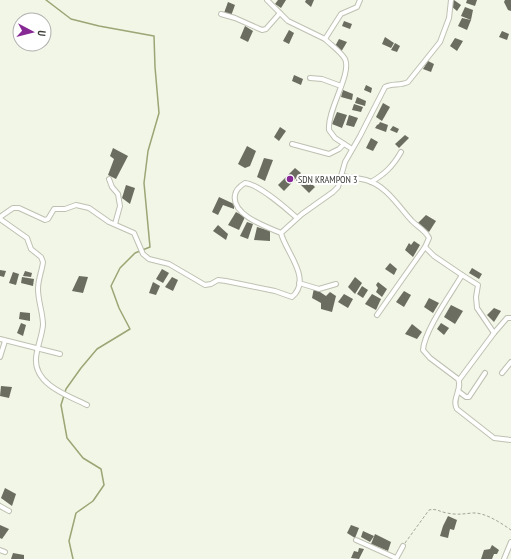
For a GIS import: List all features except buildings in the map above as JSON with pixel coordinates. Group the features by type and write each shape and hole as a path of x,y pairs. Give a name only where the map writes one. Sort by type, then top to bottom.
{"street":[{"path":"267,0 295,25 325,39 345,59 346,73 331,112 328,126 330,133 352,149"},
{"path":"325,39 341,14 357,7 360,0"},
{"path":"281,233 297,218 336,190 340,184 345,162 384,87 408,82 440,42 449,18 451,0"},
{"path":"221,14 235,18 262,30 266,29 280,13"},
{"path":"310,78 322,79 341,86"},
{"path":"292,144 329,154 339,149 344,144"},
{"path":"371,182 381,177 392,167 401,152"},
{"path":"341,176 371,182 390,195 413,222 428,235 429,238 425,248 377,315"},
{"path":"109,179 113,188 118,194 120,206 115,224"},
{"path":"87,405 52,387 42,377 37,367 36,358 43,325 38,300 39,276 43,265 42,259 31,249 25,236 0,218 14,208 21,209 45,220 48,219 54,209 65,209 76,205 89,208 105,220 134,233 143,254 149,259 169,264 205,285 218,280 226,281 275,291 290,297 294,296 299,283 298,274 295,262 281,233 249,218 241,212 234,197 236,191 245,183 251,185 276,201 297,218"},
{"path":"425,248 434,256 478,285 476,297 477,308 494,333"},
{"path":"462,275 433,324 427,336 423,350 430,358 459,380 460,386 455,402 457,409 494,438 511,440"},
{"path":"299,283 319,289 336,284"},
{"path":"459,380 494,333 507,318 511,318"},
{"path":"0,339 60,354"},
{"path":"0,357 5,341"},
{"path":"502,372 511,362"},
{"path":"458,391 466,397 469,397 485,372"},
{"path":"0,506 10,511"},
{"path":"356,540 396,558 403,546"},
{"path":"504,559 511,542"},
{"path":"0,550 5,552"}],"path":[{"path":"403,546 429,510 433,509 460,515 472,513 486,516 511,530"}],"waterway":[{"path":"46,0 71,19 99,26 154,36 159,113 148,151 144,183 150,247 135,253 120,268 111,286 119,308 130,329 97,349 66,389 61,405 67,438 83,458 101,469 104,485 93,501 76,513 69,541 73,559"}],"place":[{"name":"SDN KRAMPON 3","path":"290,179"}]}
